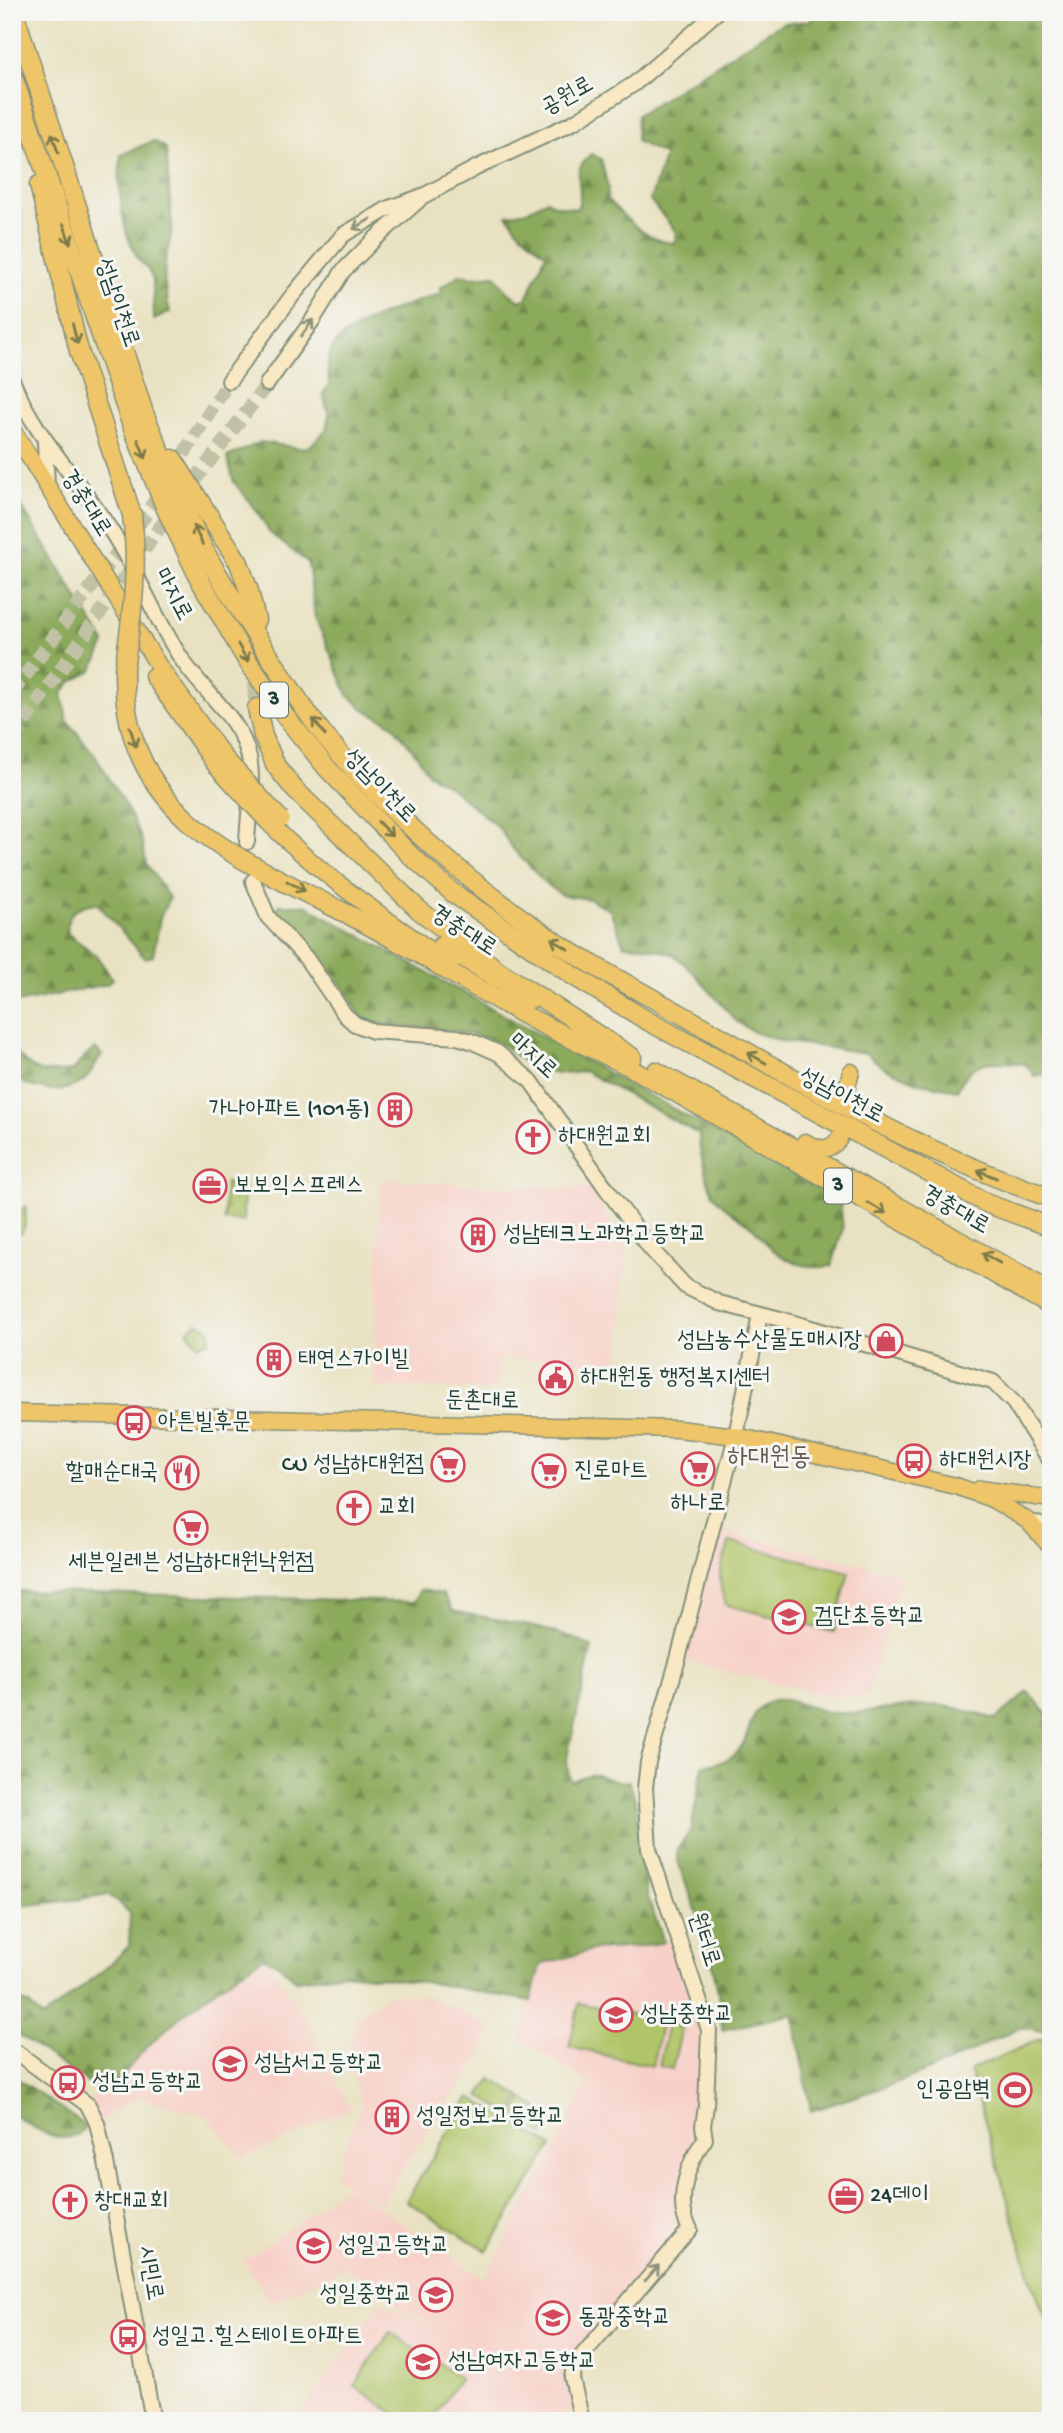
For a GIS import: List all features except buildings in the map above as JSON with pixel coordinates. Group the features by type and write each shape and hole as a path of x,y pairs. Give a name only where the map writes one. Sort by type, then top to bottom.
{"highway":[{"name":"성남이천로","path":"14,12 144,413 159,449 207,554 242,615 331,743 444,858 538,930 796,1080 960,1163 1051,1198"},
{"name":"성남이천로","path":"12,77 132,426 166,509 201,582 245,657 285,716 327,768 410,855 453,893 572,975 646,1020 988,1204 1051,1227"},
{"path":"12,77 79,351 132,515 136,549 136,587 124,670 128,723 148,773 184,816 207,836 234,853 366,924 522,1014 629,1061"},
{"path":"115,324 172,457 239,563 256,620"},
{"path":"257,708 263,736 276,765 295,790 419,910 496,969 629,1061"}],"main road":[{"name":"공원로","path":"229,381 292,296 343,235 388,208 424,196 476,168 574,122 624,91 717,12"},
{"name":"공원로","path":"267,384 312,321 343,271 424,196"},
{"name":"마지로","path":"12,380 44,442 82,487 113,534 184,664 228,715 241,735 249,757 250,774 247,842"},
{"name":"경충대로","path":"12,429 219,760"},
{"path":"44,442 47,486"},
{"name":"경충대로","path":"12,447 147,668 219,760 274,820 418,930 506,986 629,1061 1051,1307"},
{"name":"마지로","path":"253,881 268,917 306,958 355,1024 373,1031 457,1037 486,1046 531,1081 651,1249 685,1286 719,1303 993,1382 1014,1403 1051,1462"},
{"name":"경충대로","path":"629,1061 729,1109 1051,1292"},
{"path":"846,1091 851,1072"},
{"path":"729,1109 774,1126 817,1148 830,1148 839,1139 843,1161 889,1199"},
{"path":"736,1436 760,1315"},
{"name":"둔촌대로","path":"12,1413 678,1429 736,1436 956,1486 992,1499 1028,1521 1051,1547"},
{"name":"원터로","path":"581,2415 572,2378 575,2361 690,2229 685,2221 684,2185 696,2151 705,2138 709,2030 649,1849 645,1788 648,1762 678,1659 736,1436"},
{"path":"956,1486 1051,1499"},
{"path":"1028,1521 1051,1528"},
{"name":"시민로","path":"12,2049 88,2105 93,2114 106,2162 153,2421"}],"shaded area":[{"path":"381,1179 505,1187 591,1188 625,1250 619,1364 498,1358 496,1389 373,1387"},
{"name":"검단초등학교","path":"712,1528 902,1575 868,1696 836,1698 678,1659"},
{"path":"664,1942 681,1944 709,2030 705,2139 684,2185 686,2233 574,2365 580,2409 540,2421 306,2421 300,2416 379,2302 445,2330 406,2310 344,2267 270,2302 243,2260 348,2185 334,2176 361,2104 349,2056 356,2017 392,1993 429,1997 494,2028 473,2068 423,2137 380,2204 352,2189 484,2279 560,2139 587,2081 520,2039 539,1965 592,1950 639,1947"},
{"name":"성남서고등학교","path":"267,1959 305,2019 350,2108 243,2158 205,2115 137,2097 97,2123 88,2105 98,2090 111,2088 126,2075 140,2054 219,1986"}],"green space":[{"path":"815,12 1051,12 1051,1073 1034,1076 1026,1064 985,1063 970,1071 957,1090 920,1083 884,1068 866,1053 781,1041 754,1032 736,1021 694,973 673,954 643,946 624,945 610,910 590,899 562,895 545,883 513,849 498,827 449,786 429,774 392,724 365,710 348,695 315,617 308,563 270,533 255,508 234,482 227,457 261,442 309,447 326,430 329,415 323,394 329,384 328,365 331,351 341,338 367,322 441,294 440,288 461,274 473,277 495,275 508,292 520,301 527,298 546,254 520,232 507,215 527,211 547,200 554,205 577,209 580,168 591,154 601,159 608,188 607,199 646,234 655,239 675,243 676,232 650,200 665,155 636,141 637,115 769,31 783,23 810,21"},
{"path":"153,141 166,148 172,228 164,267 170,312 154,320 153,280 148,269 138,259 127,235 119,182 121,155"},
{"path":"12,491 105,643 92,671 71,682 62,694 67,720 96,757 130,814 142,841 146,863 169,898 160,918 153,956 145,958 97,903 78,908 70,915 68,934 95,954 113,979 107,984 12,1004"},
{"path":"279,905 305,905 840,1201 843,1228 832,1266 808,1266 777,1253 753,1228 715,1197 704,1167 699,1134 584,1071 562,1073 539,1069 526,1063 504,1046 476,1036 375,1024 361,1018 324,963 276,919"},
{"path":"95,1048 102,1055 88,1077 65,1089 36,1087 12,1075 12,1049 33,1068 52,1072 73,1071"},
{"path":"225,1183 244,1186 243,1221 224,1220"},
{"path":"26,1206 23,1229 12,1237 12,1216"},
{"path":"198,1323 210,1330 210,1342 199,1345 187,1331"},
{"path":"730,1542 849,1572 834,1632 726,1605 720,1573"},
{"path":"420,1590 443,1594 453,1611 543,1629 592,1647 566,1762 571,1782 590,1775 614,1781 629,1781 635,1799 647,1895 664,1942 639,1947 592,1950 540,1965 531,2001 432,1983 344,1973 296,1980 264,1957 184,2014 141,2053 118,2081 98,2090 12,2031 12,1997 28,2004 43,2018 106,1968 129,1946 130,1913 108,1894 12,1907 12,1597 20,1591 414,1602"},
{"path":"1028,1692 1051,1718 1051,2021 1042,2031 1020,2027 947,2063 811,2111 793,2014 722,2030 717,1986 710,1956 676,1851 691,1830 703,1765 721,1762 734,1755 741,1747 754,1716 770,1701 784,1700 832,1713 944,1706 996,1719"},
{"path":"579,2003 662,2021 652,2066 569,2047"},
{"path":"668,2023 682,2028 672,2069 659,2066"},
{"path":"1040,2039 1051,2040 1051,2332 1030,2277 970,2070"},
{"path":"12,2075 86,2126 79,2134 60,2137 40,2131 12,2114"},
{"path":"491,2079 521,2097 510,2114 480,2096"},
{"path":"470,2097 552,2146 487,2251 406,2201"},
{"path":"523,2099 553,2117 543,2135 513,2116"},
{"path":"390,2332 460,2378 431,2421 406,2421 354,2386"}],"tunnel":[{"path":"12,693 147,513 229,381"},
{"path":"12,739 158,530 267,384"},
{"path":"256,628 257,708"}],"place":[{"name":"가나아파트 (101동)","path":"395,1110"},
{"name":"하대원교회","path":"533,1137"},
{"name":"보보익스프레스","path":"210,1186"},
{"name":"성남테크노과학고등학교","path":"478,1235"},
{"name":"성남농수산물도매시장","path":"886,1341"},
{"name":"태연스카이빌","path":"274,1360"},
{"name":"하대원동 행정복지센터","path":"556,1378"},
{"name":"아튼빌후문","path":"134,1423"},
{"name":"하대원시장","path":"914,1461"},
{"name":"CU 성남하대원점","path":"448,1465"},
{"name":"하나로","path":"698,1469"},
{"name":"진로마트","path":"549,1471"},
{"name":"할매순대국","path":"182,1473"},
{"name":"교회","path":"354,1508"},
{"name":"세븐일레븐 성남하대원낙원점","path":"191,1528"},
{"name":"검단초등학교","path":"789,1617"},
{"name":"성남중학교","path":"616,2015"},
{"name":"성남서고등학교","path":"230,2064"},
{"name":"성남고등학교","path":"68,2083"},
{"name":"인공암벽","path":"1015,2090"},
{"name":"성일정보고등학교","path":"392,2117"},
{"name":"24데이","path":"846,2196"},
{"name":"창대교회","path":"70,2202"},
{"name":"성일고등학교","path":"314,2246"},
{"name":"성일중학교","path":"436,2295"},
{"name":"동광중학교","path":"553,2318"},
{"name":"성일고.힐스테이트아파트","path":"128,2337"},
{"name":"성남여자고등학교","path":"423,2362"}],"district":[{"name":"하대원동","path":"769,1459"}]}
